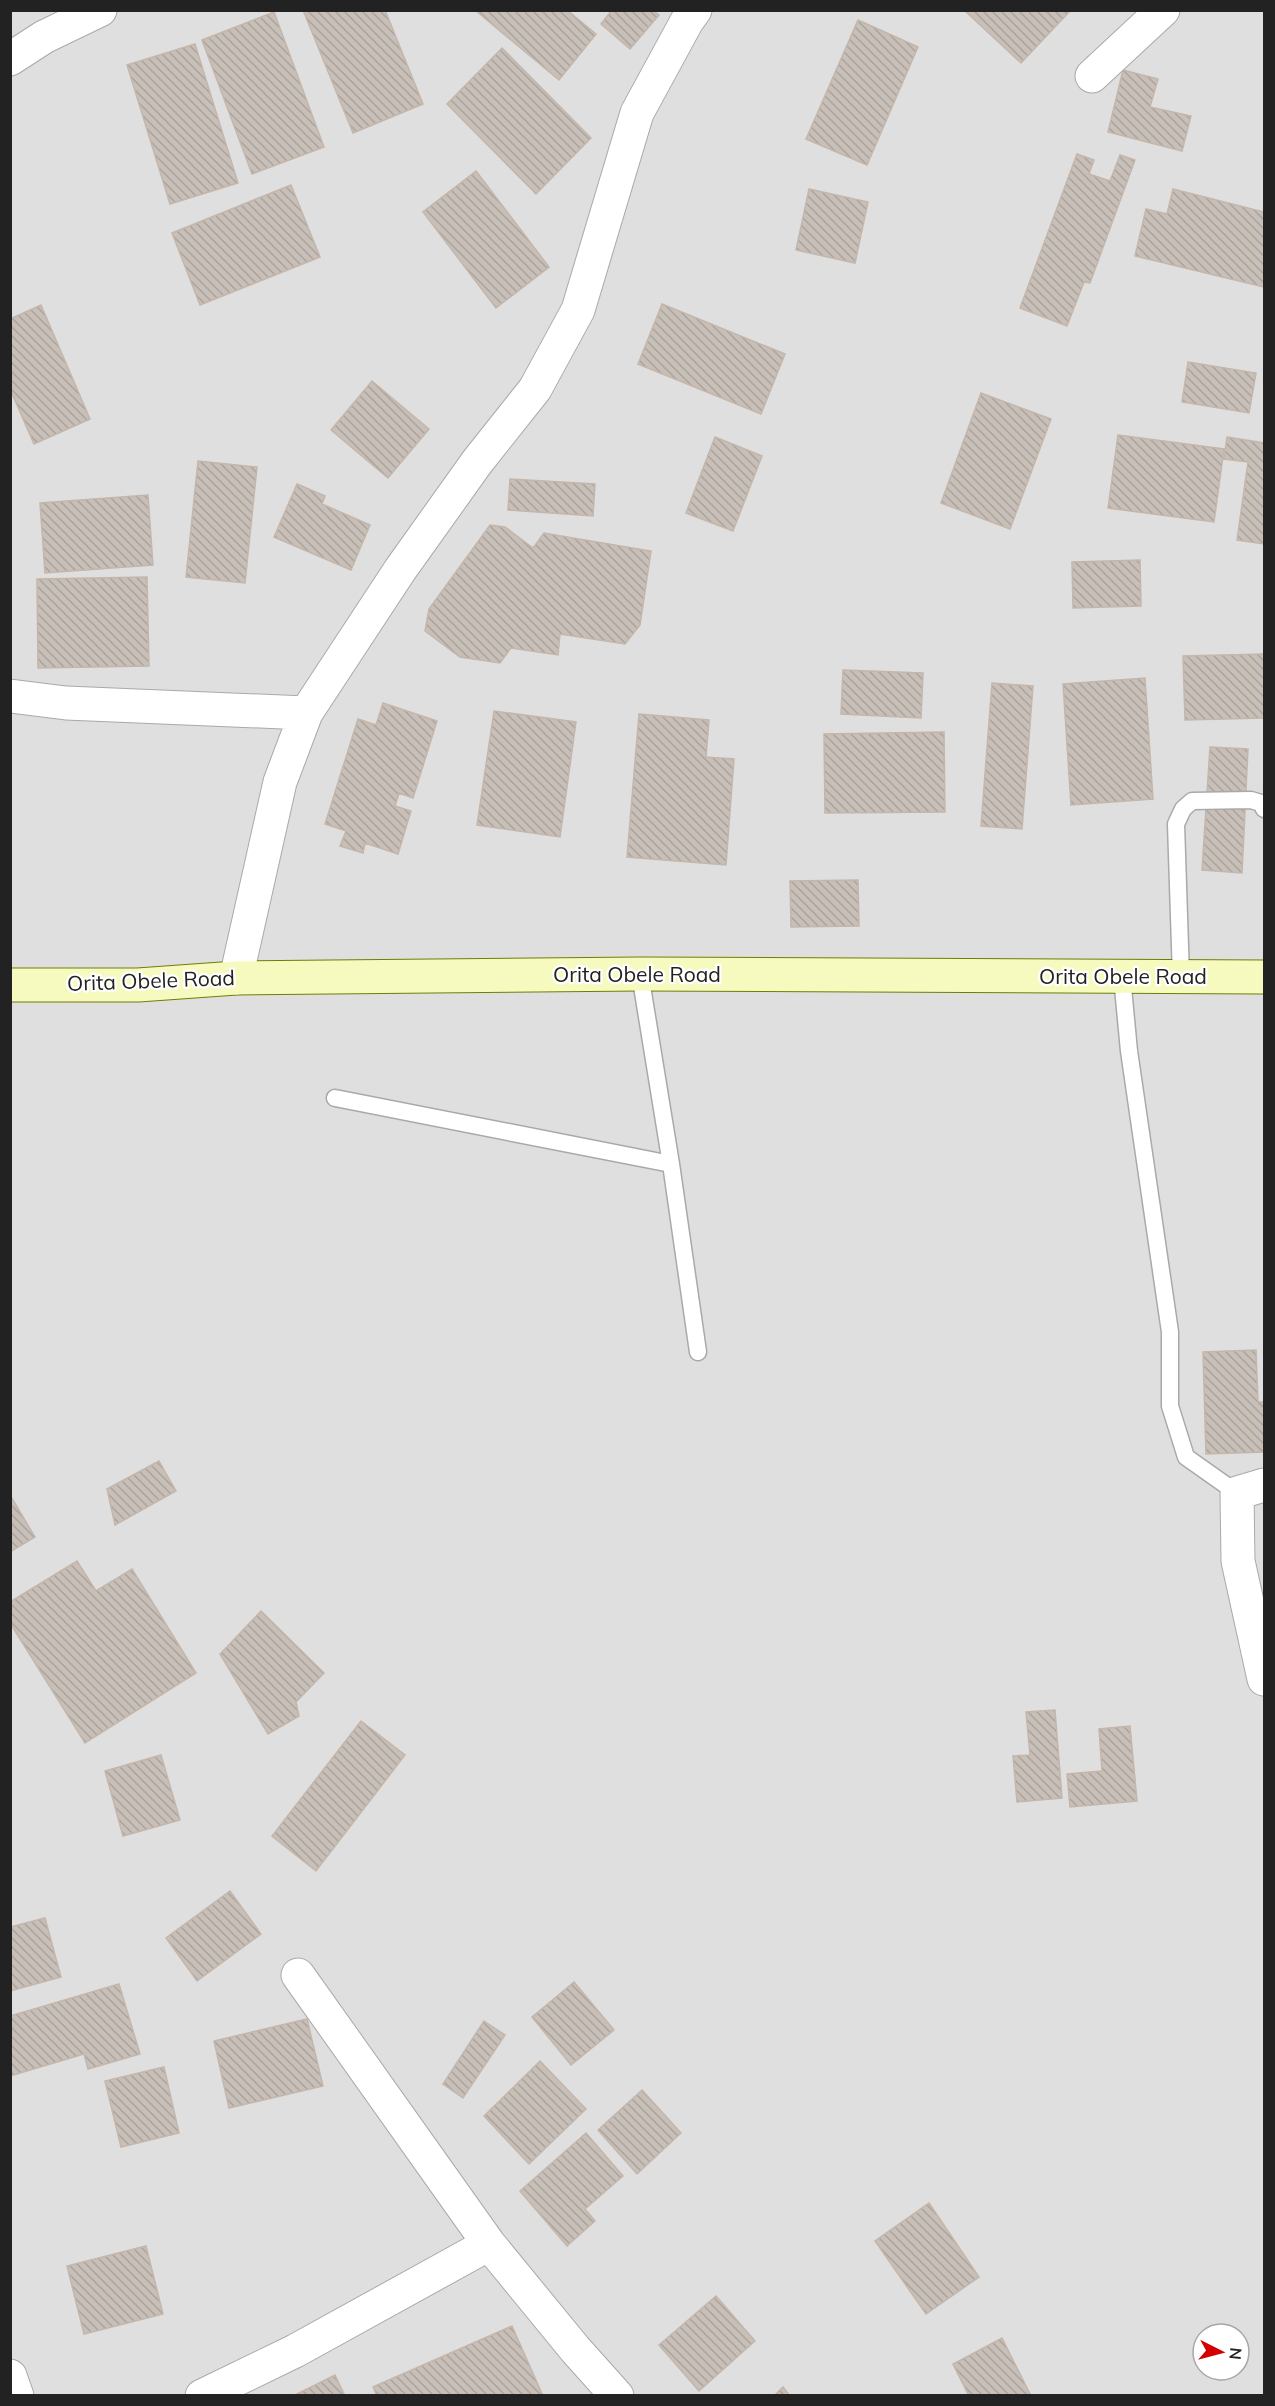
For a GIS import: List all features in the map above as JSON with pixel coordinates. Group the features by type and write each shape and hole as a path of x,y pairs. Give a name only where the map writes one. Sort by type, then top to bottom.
{"main road":[{"name":"Orita Obele Road","path":"10,986 27,984 138,985 236,978 640,974 1264,977"}],"street":[{"path":"10,59 44,37 100,10"},
{"path":"236,978 280,782 306,713 421,540 477,462 535,389 578,310 637,113 695,10"},
{"path":"1092,76 1163,10"},
{"path":"10,696 66,703 306,713"},
{"path":"1251,1489 1238,1561 1264,1679"},
{"path":"298,1975 489,2244 575,2349 617,2396"},
{"path":"202,2396 295,2351 489,2244"},
{"path":"10,2376 17,2396"}],"lane":[{"path":"1181,977 1176,824 1183,809 1192,801 1251,800 1261,803 1264,809"},
{"path":"1264,966 1264,977"},
{"path":"640,974 671,1164 698,1352"},
{"path":"1122,977 1129,1051 1170,1332 1170,1406 1186,1457 1251,1489"},
{"path":"335,1098 671,1164"}],"shaded area":[{"path":"11,11 1264,11 1264,2395 11,2396"}],"building":[{"path":"303,10 385,10 423,104 353,133"},
{"path":"475,10 567,10 596,34 559,80"},
{"path":"612,10 653,10 659,15 630,49 601,24"},
{"path":"964,10 1070,10 1070,11 1021,63"},
{"path":"274,12 324,147 252,174 202,40"},
{"path":"858,20 918,47 867,165 806,139"},
{"path":"195,44 238,183 170,204 127,65"},
{"path":"502,48 591,138 536,194 447,104"},
{"path":"1123,70 1158,79 1150,107 1191,116 1182,151 1108,132"},
{"path":"1077,154 1094,160 1089,174 1110,181 1120,155 1135,160 1090,283 1084,282 1067,326 1020,308"},
{"path":"476,171 549,267 496,308 423,212"},
{"path":"291,185 320,257 200,305 172,233"},
{"path":"809,189 868,202 855,263 796,250"},
{"path":"1173,189 1264,212 1264,287 1135,256 1146,209 1167,214"},
{"path":"662,304 785,354 761,414 638,364"},
{"path":"41,305 90,419 34,444 10,389 10,319"},
{"path":"1188,362 1256,373 1249,413 1182,402"},
{"path":"372,381 429,429 388,478 331,430"},
{"path":"981,393 1051,419 1010,529 941,503"},
{"path":"1118,435 1224,449 1214,522 1108,508"},
{"path":"715,437 762,456 733,531 686,513"},
{"path":"1227,437 1264,443 1264,544 1237,540 1248,462 1224,459"},
{"path":"198,461 257,467 245,583 186,577"},
{"path":"510,479 595,484 593,516 508,510"},
{"path":"297,484 325,496 322,504 370,525 351,570 274,537"},
{"path":"148,495 153,565 45,573 40,503"},
{"path":"490,525 505,527 533,548 544,533 651,551 640,625 625,644 560,634 558,655 511,648 500,663 460,657 425,631 429,609"},
{"path":"1140,560 1141,606 1073,608 1072,562"},
{"path":"147,577 149,666 38,668 37,579"},
{"path":"1264,654 1264,718 1185,720 1183,656"},
{"path":"843,670 923,673 921,718 841,714"},
{"path":"1145,678 1153,799 1071,805 1063,684"},
{"path":"992,683 1033,686 1022,829 981,826"},
{"path":"383,703 437,721 413,798 399,793 395,806 411,811 398,854 365,843 363,853 340,846 346,831 325,824 358,719 376,725"},
{"path":"494,711 576,722 560,837 477,825"},
{"path":"639,714 709,720 706,757 734,759 726,865 627,857"},
{"path":"944,732 945,812 825,813 824,734"},
{"path":"1210,747 1248,749 1242,873 1202,870"},
{"path":"858,880 859,926 791,927 790,881"},
{"path":"1256,1350 1258,1402 1264,1402 1264,1452 1206,1454 1203,1352"},
{"path":"159,1461 176,1491 115,1525 107,1489"},
{"path":"10,1495 35,1537 10,1552"},
{"path":"77,1561 96,1591 132,1569 196,1673 85,1743 10,1623 10,1602"},
{"path":"261,1611 324,1673 296,1702 299,1716 268,1734 220,1654"},
{"path":"1055,1710 1062,1798 1017,1802 1013,1756 1030,1755 1026,1712"},
{"path":"361,1721 405,1755 316,1871 272,1836"},
{"path":"1130,1726 1137,1801 1070,1807 1067,1774 1102,1771 1099,1729"},
{"path":"161,1755 180,1820 123,1836 105,1771"},
{"path":"230,1891 261,1934 197,1981 166,1938"},
{"path":"45,1918 61,1977 10,1991 10,1927"},
{"path":"574,1982 614,2030 571,2065 532,2017"},
{"path":"119,1984 140,2054 88,2069 84,2054 10,2076 10,2016"},
{"path":"307,2019 323,2086 229,2108 214,2041"},
{"path":"484,2021 505,2035 463,2098 443,2084"},
{"path":"540,2061 586,2109 529,2164 484,2116"},
{"path":"164,2067 179,2133 121,2147 105,2081"},
{"path":"642,2090 681,2133 637,2174 598,2130"},
{"path":"586,2133 623,2176 585,2209 595,2221 567,2246 520,2191"},
{"path":"929,2203 979,2277 926,2314 875,2241"},
{"path":"146,2246 163,2314 84,2334 67,2266"},
{"path":"716,2296 755,2341 699,2391 659,2345"},
{"path":"512,2326 543,2396 377,2396 373,2387"},
{"path":"1002,2338 1031,2396 969,2396 953,2364"},
{"path":"335,2375 345,2396 293,2396"},
{"path":"783,2387 790,2396 774,2396"}]}
